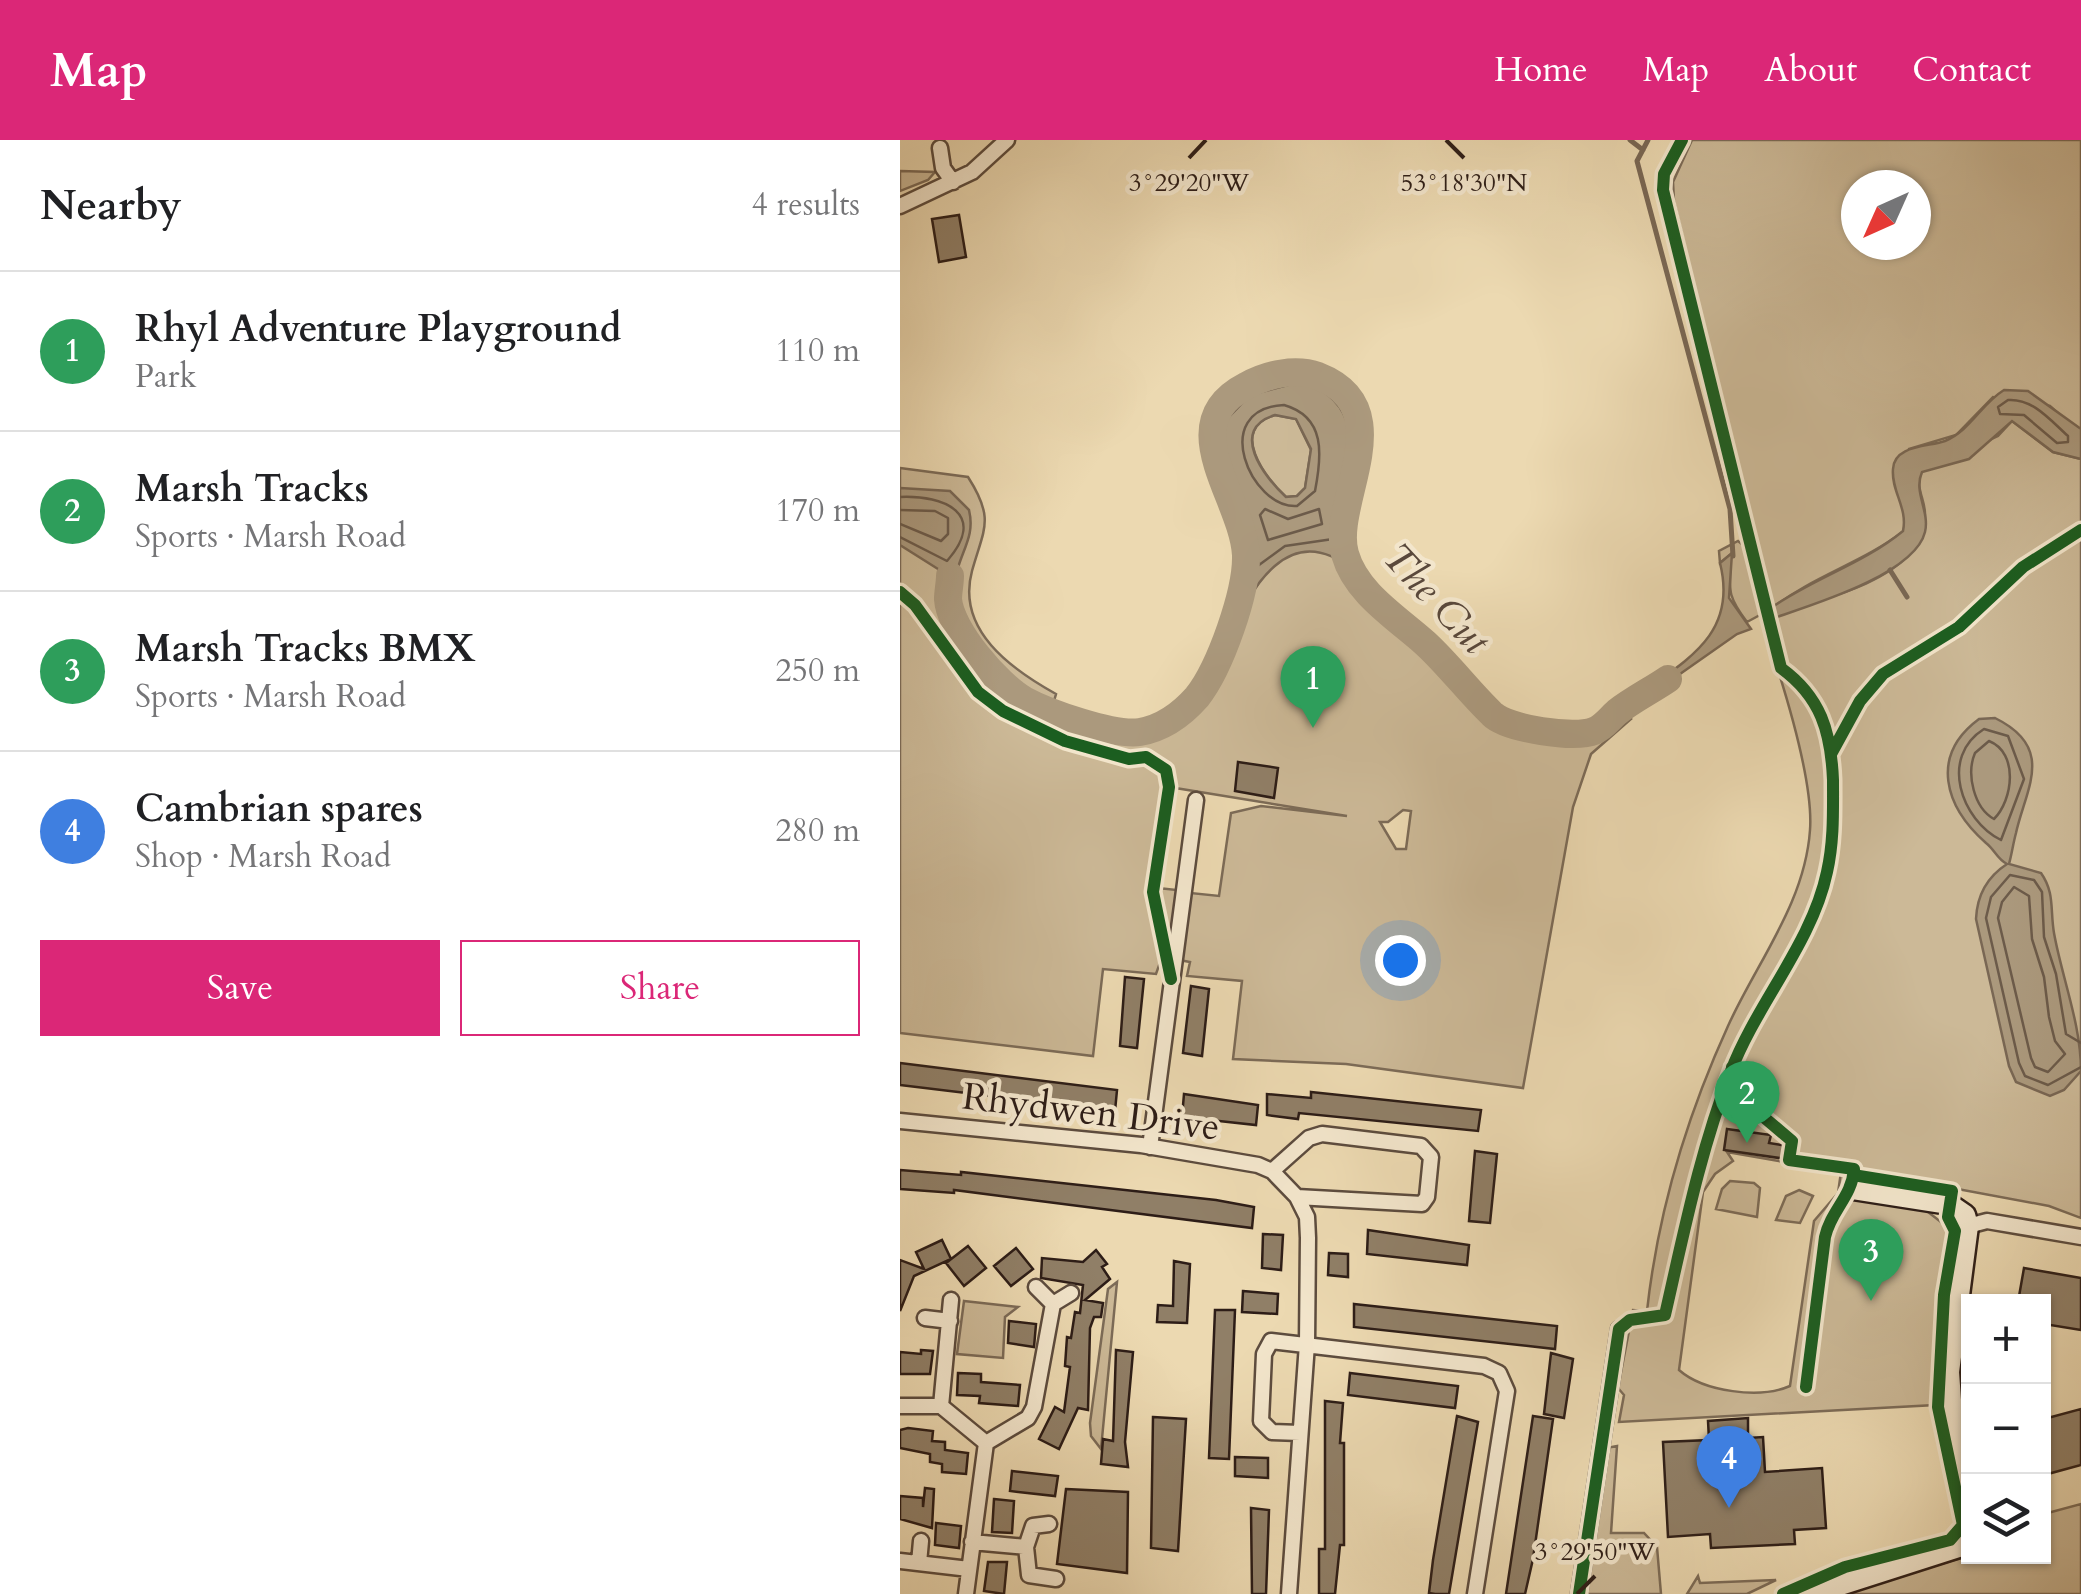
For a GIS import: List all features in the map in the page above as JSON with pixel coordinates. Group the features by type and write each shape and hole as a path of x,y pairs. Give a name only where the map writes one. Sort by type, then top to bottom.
{"street":[{"path":"900,206 953,182 1008,140"},
{"path":"940,148 943,168 953,182"},
{"path":"1150,1147 1196,800"},
{"name":"Rhydwen Drive","path":"900,1121 1150,1147 1272,1171"},
{"path":"1289,1594 1308,1344 1308,1238 1306,1217 1296,1197 1272,1171 1309,1138 1322,1134 1421,1146 1431,1157 1427,1197 1422,1204 1296,1197"},
{"path":"1853,1189 1949,1204 1965,1215 1968,1226 1949,1372 1952,1414 1966,1474"},
{"path":"1968,1226 1987,1221 2081,1237"},
{"path":"1036,1288 1053,1304"},
{"path":"986,1443 1028,1418 1053,1304 1071,1293"},
{"path":"942,1406 952,1300"},
{"path":"925,1318 950,1321"},
{"path":"1579,1594 1619,1329"},
{"path":"1300,1433 1272,1432 1263,1425 1264,1354 1267,1344 1276,1340 1484,1366 1504,1380 1507,1391 1475,1594"},
{"path":"900,1406 942,1406 986,1443"},
{"path":"966,1594 986,1443"},
{"path":"1049,1524 1032,1526 1026,1548 1030,1574 1056,1579"},
{"path":"919,1564 921,1541"},
{"path":"972,1542 1026,1548"},
{"path":"1812,1594 1961,1546"},
{"path":"900,1561 969,1569"}],"shaded area":[{"path":"1692,140 2081,140 2081,429 2073,427 2050,406 1993,397 1956,435 1909,449 1902,499 1904,531 1771,609 1841,593 1889,571 1920,538 1925,516 1919,483 1922,471 1998,436 2012,421 2053,452 2081,459 2081,1218 2049,1206 1861,1171 1858,1195 1919,1205 1950,1229 1936,1328 1935,1405 1619,1422 1624,1395 1618,1388 1633,1310 1647,1311 1658,1237 1687,1130 1728,1026 1790,907 1810,830 1801,752 1760,615 1747,622 1730,590 1731,554 1720,563 1719,551 1738,541 1743,545 1736,515 1747,511 1674,201 1673,182","holes":["1727,1152 1841,1172 1838,1193 1814,1221 1790,1386 1764,1392 1733,1391 1703,1384 1679,1370 1703,1192 1715,1174 1733,1161"]},
{"path":"900,171 935,172 928,180 900,191"},
{"path":"1275,415 1296,419 1311,450 1305,488 1297,496 1286,497 1255,454 1254,431"},
{"path":"900,468 968,477 982,503 985,524 969,592 980,629 1005,660 1056,694 1050,715 1090,732 1115,737 1158,731 1189,709 1213,676 1249,600 1269,570 1294,552 1329,554 1342,562 1381,612 1440,666 1485,715 1502,727 1562,740 1602,733 1625,713 1631,719 1591,754 1573,807 1523,1088 1346,1064 1233,1059 1242,981 1187,976 1190,962 1179,960 1191,893 1219,896 1231,813 1261,806 1347,816 1163,786 1149,888 1162,957 1156,974 1103,969 1093,1056 900,1033","holes":["1403,810 1411,811 1406,849 1396,849 1380,822 1388,822"]},
{"path":"1158,888 1177,890 1168,956"},
{"path":"1730,1181 1754,1183 1760,1188 1757,1217 1716,1209 1722,1189"},
{"path":"1799,1190 1813,1196 1800,1223 1776,1220 1786,1196"},
{"path":"1117,1282 1101,1449 1091,1436 1090,1423 1108,1289"},
{"path":"964,1301 1018,1307 1005,1317 1003,1358 957,1354"},
{"path":"1617,1446 1611,1533 1644,1533 1657,1547 1661,1594 1587,1594 1606,1448"},
{"path":"2081,1504 2081,1594 1839,1594 1961,1558 1961,1564 2051,1564 2051,1512"},
{"path":"1698,1576 1700,1583 1776,1580 1747,1594 1687,1594"}],"water":[{"path":"1303,371 1337,389 1354,410 1359,434 1357,460 1345,515 1345,543 1353,570 1329,555 1308,551 1289,556 1258,585 1222,647 1241,591 1245,556 1241,525 1213,441 1213,418 1225,398 1254,382","holes":["1275,415 1296,419 1311,449 1305,488 1297,496 1286,497 1260,466 1252,442 1261,422"]},
{"path":"2004,390 2028,391 2081,429 2081,459 2053,452 2012,421 1969,459 1922,472 1919,487 1925,532 1903,561 1860,586 1774,618 1771,608 1872,553 1903,531 1893,477 1899,455 1954,436"},
{"path":"900,488 950,491 969,510 969,534 954,589 968,640 946,601 938,569 900,545"},
{"path":"1732,553 1729,598 1751,629 1737,634 1640,702 1636,697 1689,657 1715,627 1724,588 1720,563"},
{"path":"1995,718 2014,730 2031,756 2030,785 2009,864 2041,873 2048,888 2054,933 2078,1036 2081,1071 2064,1090 2050,1096 2016,1082 2009,1066 1976,919 1984,887 2007,864 1961,814 1948,781 1953,749 1963,733 1979,719"}],"building":[{"path":"959,215 966,257 939,262 932,219"},
{"path":"1238,762 1278,768 1274,798 1235,791"},
{"path":"1125,977 1144,979 1137,1048 1120,1046"},
{"path":"1191,986 1209,989 1202,1056 1183,1053"},
{"path":"900,1063 1117,1090 1115,1111 900,1085"},
{"path":"1311,1092 1481,1110 1478,1131 1299,1113 1298,1119 1267,1115 1267,1094 1311,1098"},
{"path":"1184,1094 1258,1105 1256,1125 1182,1117"},
{"path":"1727,1129 1771,1135 1769,1143 1788,1146 1786,1159 1724,1150"},
{"path":"1475,1151 1497,1154 1490,1223 1469,1221"},
{"path":"900,1170 961,1172 1216,1200 1254,1207 1252,1228 954,1190 900,1189"},
{"path":"1368,1230 1469,1245 1467,1265 1367,1254"},
{"path":"1263,1234 1283,1235 1281,1270 1262,1268"},
{"path":"942,1240 951,1259 914,1276 900,1311 900,1260 924,1269 916,1252"},
{"path":"968,1246 986,1268 964,1286 946,1263"},
{"path":"1016,1248 1033,1269 1011,1286 994,1266"},
{"path":"1096,1250 1107,1264 1102,1267 1110,1279 1085,1300 1103,1303 1101,1317 1094,1317 1090,1328 1088,1410 1078,1408 1059,1449 1039,1439 1055,1407 1064,1412 1070,1367 1065,1366 1067,1337 1071,1338 1075,1312 1080,1313 1083,1285 1041,1278 1042,1258 1083,1262"},
{"path":"1329,1253 1348,1254 1348,1277 1328,1275"},
{"path":"1174,1261 1190,1264 1187,1323 1157,1322 1158,1305 1173,1306"},
{"path":"2024,1268 2081,1278 2081,1330 2051,1325 2051,1294 2019,1294"},
{"path":"1243,1291 1278,1294 1277,1314 1242,1312"},
{"path":"1354,1304 1557,1326 1555,1349 1354,1327"},
{"path":"1215,1310 1235,1310 1229,1459 1209,1458"},
{"path":"1009,1321 1036,1324 1034,1347 1008,1343"},
{"path":"921,1350 933,1351 930,1374 900,1374 900,1352 921,1354"},
{"path":"1116,1350 1133,1352 1125,1442 1128,1467 1101,1464 1103,1439 1113,1441"},
{"path":"1551,1353 1573,1359 1564,1418 1544,1414"},
{"path":"958,1373 981,1374 981,1382 1020,1385 1018,1406 979,1403 980,1396 957,1395"},
{"path":"1350,1373 1458,1386 1455,1408 1348,1395"},
{"path":"1325,1401 1343,1403 1340,1443 1344,1443 1344,1545 1340,1545 1335,1594 1319,1594 1319,1549 1325,1549"},
{"path":"2081,1409 2081,1465 2051,1473 2051,1417"},
{"path":"1457,1416 1478,1422 1449,1594 1435,1594 1429,1593 1433,1560"},
{"path":"1533,1416 1553,1419 1533,1559 1525,1594 1506,1594"},
{"path":"1153,1417 1186,1419 1178,1551 1151,1548"},
{"path":"1748,1418 1748,1438 1763,1437 1765,1472 1822,1468 1826,1528 1794,1530 1795,1544 1711,1548 1710,1534 1668,1537 1663,1442 1709,1440 1708,1421"},
{"path":"900,1430 933,1431 932,1441 945,1442 945,1450 968,1453 966,1474 942,1472 942,1464 930,1462 930,1454 900,1448"},
{"path":"1235,1457 1268,1458 1268,1478 1235,1476"},
{"path":"1012,1471 1058,1476 1055,1496 1010,1491"},
{"path":"925,1488 934,1489 932,1528 900,1519 900,1496 923,1498 923,1507"},
{"path":"1066,1489 1128,1492 1127,1573 1057,1564"},
{"path":"994,1499 1014,1501 1012,1533 992,1532"},
{"path":"1251,1508 1269,1510 1266,1594 1252,1594"},
{"path":"936,1523 961,1526 959,1548 935,1545"},
{"path":"988,1562 1007,1562 1004,1594 984,1591"}],"waterway":[{"path":"1630,140 1643,150"},
{"path":"1648,140 1637,161 1730,509 1733,556"},
{"name":"The Cut","path":"950,576 948,599 957,626 989,670 1013,693 1064,717 1114,731 1140,732 1164,724 1197,697 1206,684 1237,609 1245,571 1242,533 1217,463 1214,420 1225,402 1246,386 1272,375 1300,372 1318,376 1343,391 1356,411 1360,433 1358,458 1343,533 1350,568 1368,592 1434,651 1492,714 1526,728 1585,733 1601,727 1668,679"},
{"path":"1890,570 1907,597"}],"cycle path":[{"path":"1579,1594 1619,1329 1630,1320 1665,1315 1720,1101 1742,1046 1820,898 1832,837 1830,746 1815,704 1781,668 1663,190 1664,174 1682,140"},
{"path":"1831,754 1860,701 1883,674 1959,627 2023,567 2081,530"},
{"path":"900,592 915,605 978,692 1003,711 1065,741 1129,759 1146,757 1166,770 1169,787 1153,892 1171,979"},
{"path":"1732,1067 1747,1103 1792,1141 1789,1160 1854,1169 1825,1237 1806,1387"},
{"path":"1783,1594 1845,1567 1950,1540 1963,1525 1938,1407 1944,1295 1955,1231 1948,1217 1952,1191 1853,1175"}],"place":[{"name":"Rhyl Adventure Playground","path":"1313,728"},
{"name":"Marsh Tracks","path":"1747,1143"},
{"name":"Marsh Tracks BMX","path":"1871,1301"},
{"name":"Cambrian spares","path":"1729,1508"}]}
